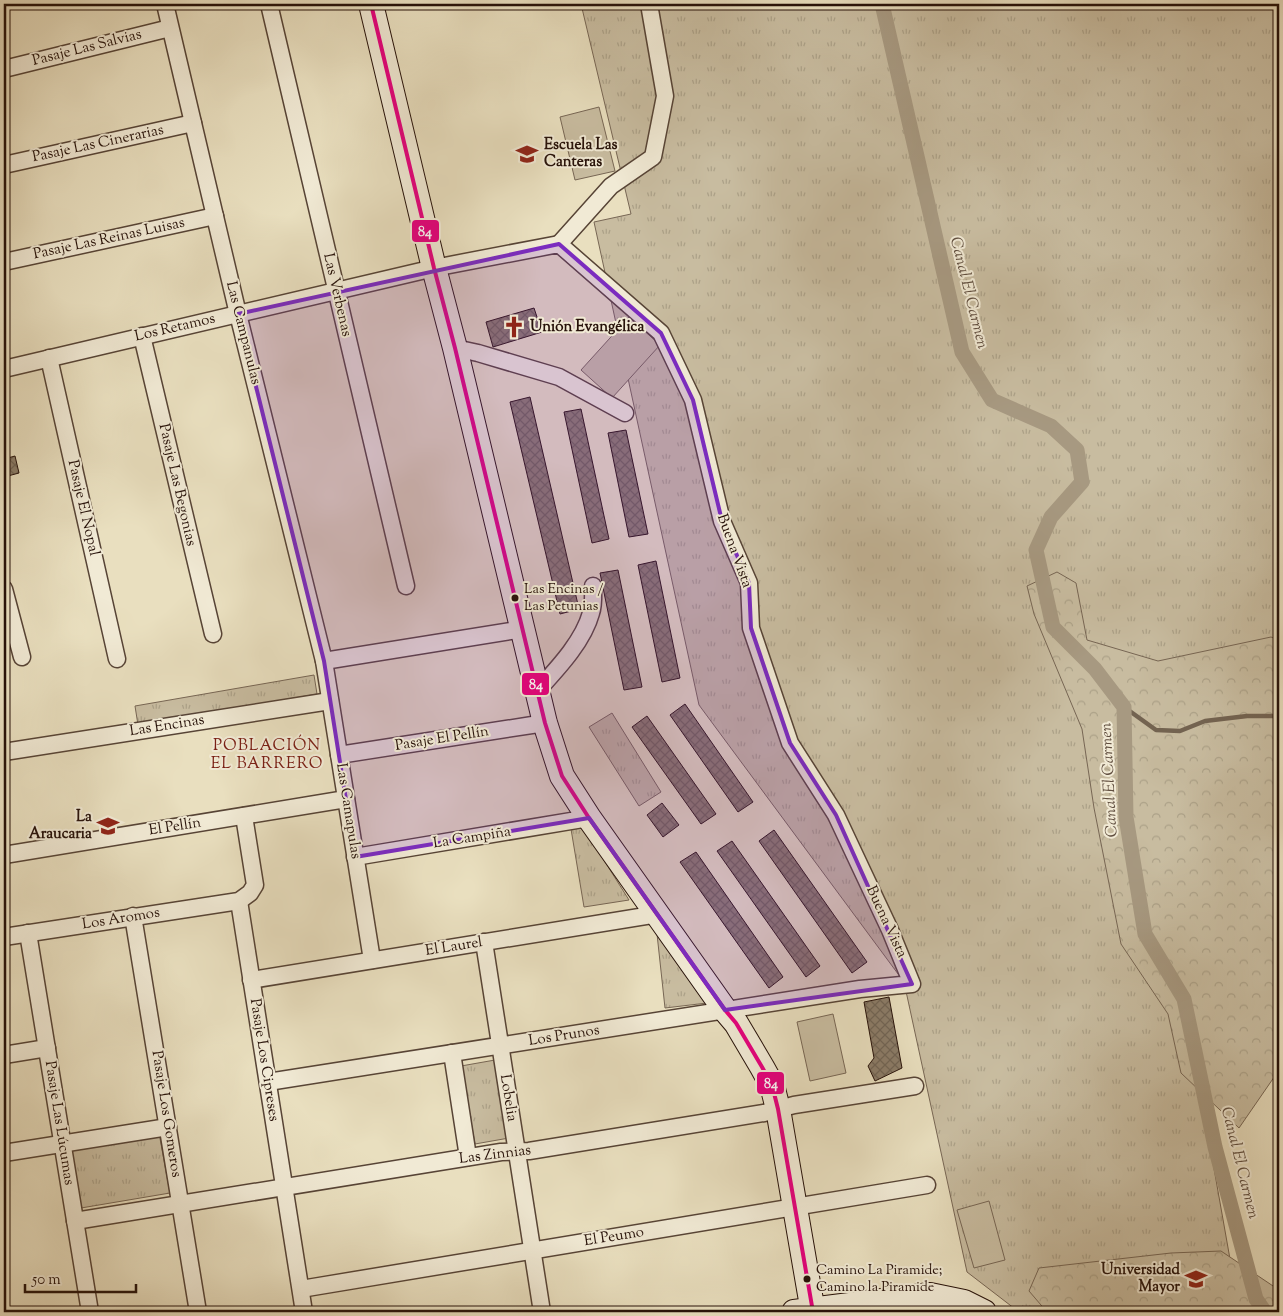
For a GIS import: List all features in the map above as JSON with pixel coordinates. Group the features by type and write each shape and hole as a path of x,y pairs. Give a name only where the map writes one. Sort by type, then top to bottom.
{"street":[{"name":"Las Campanulas","path":"165,4 238,314 324,661"},
{"name":"Las Verbenas","path":"268,4 406,586"},
{"path":"371,4 545,723 562,776 589,818 724,1010 736,1023 772,1085 796,1207 806,1311 930,1295 964,1302 984,1312"},
{"path":"434,268 559,244 611,186 653,157 665,96 649,4"},
{"name":"Pasaje Las Salvias","path":"4,69 170,28"},
{"name":"Pasaje Las Cinerarias","path":"4,165 193,123"},
{"name":"Pasaje Las Reinas Luisas","path":"4,262 215,216"},
{"name":"Buena Vista","path":"559,244 661,332 693,400 722,521 749,583 751,628 790,743 836,815 890,930 912,984 860,989"},
{"name":"Los Retamos","path":"4,369 434,268"},
{"name":"Pasaje Las Begonias","path":"142,336 213,634"},
{"path":"455,348 559,377 625,413"},
{"name":"Pasaje El Nopal","path":"49,358 117,659"},
{"path":"537,690 566,658 582,633 591,613 593,586"},
{"path":"4,589 22,657"},
{"path":"324,661 523,629"},
{"name":"Las Camapulas","path":"324,661 372,960"},
{"name":"Las Encinas","path":"4,752 330,701"},
{"name":"Pasaje El Pellín","path":"339,755 545,723"},
{"name":"El Pellín","path":"4,855 346,799"},
{"path":"239,901 250,893 255,884 244,816"},
{"name":"La Campiña","path":"356,857 589,818"},
{"name":"Los Aromos","path":"4,937 239,901"},
{"name":"Pasaje Los Cipreses","path":"239,901 304,1312"},
{"name":"El Laurel","path":"251,980 658,914"},
{"name":"Pasaje Los Gomeros","path":"133,916 198,1312"},
{"name":"Pasaje Las Lúcumas","path":"28,933 90,1312"},
{"name":"Lobelia","path":"484,942 542,1312"},
{"name":"Los Prunos","path":"268,1082 860,989"},
{"path":"4,1055 47,1048"},
{"path":"452,1053 468,1157"},
{"name":"Las Zinnias","path":"75,1221 468,1157 501,1152 529,1151 764,1113 794,1105 915,1086"},
{"path":"4,1153 168,1127"},
{"name":"El Peumo","path":"301,1289 928,1186"}],"highlighted area":[{"path":"559,244 661,333 693,400 722,521 749,583 751,628 790,743 836,815 912,984 725,1010 589,818 355,857 324,661 238,314"}],"green space":[{"path":"581,4 1279,4 1279,760 1184,999 1230,1259 1104,1312 1019,1312 967,1272 904,982 699,705 594,222 631,214"},
{"path":"599,107 615,171 575,180 560,117"},
{"path":"629,317 660,345 612,398 581,370"},
{"path":"1057,572 1076,583 1087,640 1158,661 1271,637 1279,640 1279,1070 1239,1128 1181,1073 1168,1014 1121,944 1094,808 1082,729 1034,614 1027,586"},
{"path":"314,675 317,694 138,725 135,706"},
{"path":"612,713 661,792 639,806 589,727"},
{"path":"583,827 629,900 584,907 571,829"},
{"path":"657,934 707,1003 665,1008"},
{"path":"833,1014 846,1073 810,1081 797,1022"},
{"path":"495,1060 509,1138 475,1144 461,1066"},
{"path":"159,1133 170,1193 81,1208 71,1148"},
{"path":"989,1201 1005,1260 974,1268 957,1210"},
{"path":"1221,1251 1279,1290 1279,1312 1047,1312 1029,1291 1039,1268 1171,1253"}],"building":[{"name":"Unión Evangélica","path":"534,308 542,332 493,347 486,322"},
{"path":"530,397 579,609 560,614 510,402"},
{"path":"581,409 609,539 592,543 564,412"},
{"path":"626,430 648,534 629,537 608,433"},
{"path":"15,456 19,473 4,477 4,459"},
{"path":"656,561 680,678 662,682 638,565"},
{"path":"618,570 642,687 624,690 600,573"},
{"path":"685,704 753,802 738,812 670,715"},
{"path":"647,716 716,814 701,824 632,727"},
{"path":"662,803 679,825 663,837 647,815"},
{"path":"774,830 867,962 852,973 759,841"},
{"path":"732,841 820,966 806,977 717,851"},
{"path":"696,852 783,977 769,988 680,862"},
{"path":"889,997 902,1068 875,1081 868,1066 874,1058 864,1002"}],"waterway":[{"name":"Canal El Carmen","path":"882,4 962,352 992,400 1051,426 1077,450 1082,482 1051,517 1036,550 1053,627 1095,669 1124,707 1126,817 1145,934 1184,999 1215,1147 1256,1299 1265,1312"},
{"path":"1124,707 1156,730 1180,731 1205,721 1247,716 1279,716"}],"transit line":[{"name":"84","path":"371,4 545,723 562,776 589,818 736,1023 772,1085 778,1109 813,1312"}],"place":[{"name":"Escuela Las Canteras","path":"527,154"},
{"name":"Unión Evangélica","path":"514,327"},
{"name":"Las Encinas / Las Petunias","path":"515,598"},
{"name":"La Araucaria","path":"108,826"},
{"name":"Camino La Piramide; Camino la Piramide","path":"807,1279"},
{"name":"Universidad Mayor","path":"1196,1279"}],"district":[{"name":"POBLACIÓN EL BARRERO","path":"267,755"}]}
